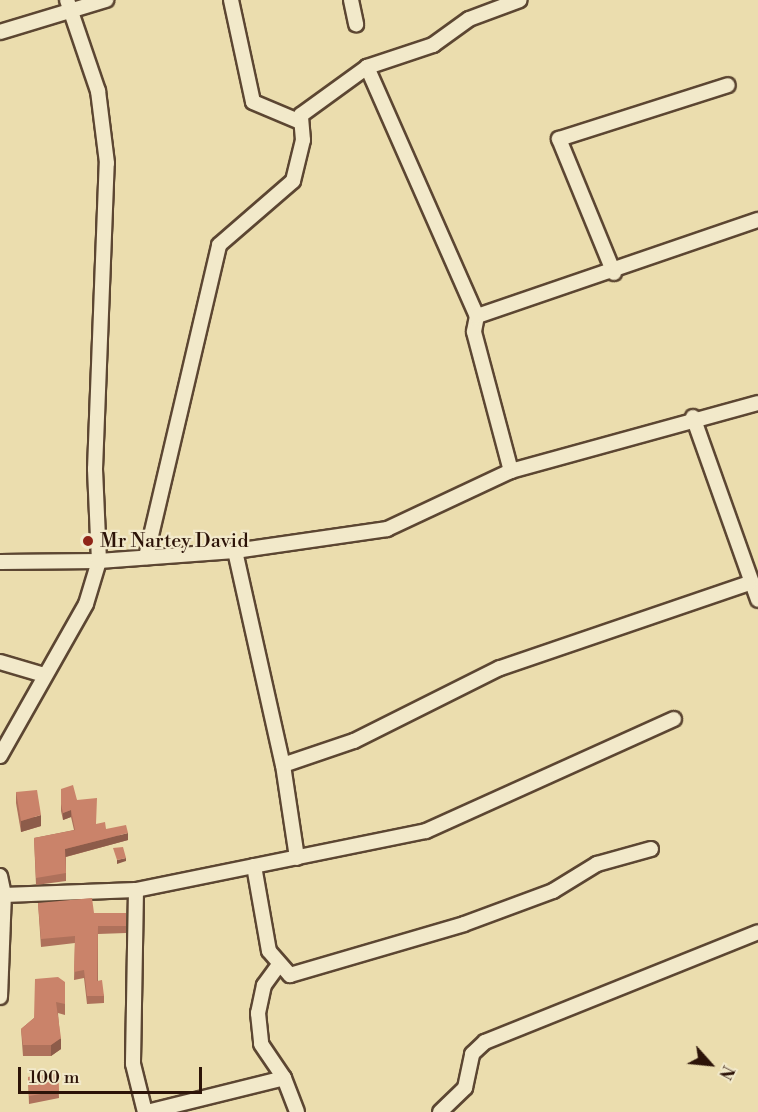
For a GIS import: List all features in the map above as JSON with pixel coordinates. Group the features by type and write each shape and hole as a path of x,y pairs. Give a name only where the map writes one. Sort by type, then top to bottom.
{"street":[{"path":"0,32 69,7 106,0"},
{"path":"231,0 253,102 298,121"},
{"path":"351,0 356,24"},
{"path":"298,121 367,68 434,45 469,19 520,0"},
{"path":"0,756 86,604 99,561 96,470 107,163 98,91 69,7"},
{"path":"367,68 477,316 474,332 511,471"},
{"path":"614,273 559,139 728,85"},
{"path":"146,557 219,245 293,181 303,140 298,121"},
{"path":"477,316 614,273 758,220"},
{"path":"0,562 99,561 235,551 387,529 511,471 693,417 758,403"},
{"path":"693,417 750,583 758,600"},
{"path":"235,551 283,765 297,858"},
{"path":"283,765 354,741 500,668 750,583"},
{"path":"0,662 44,675"},
{"path":"4,895 136,890 426,831 674,719"},
{"path":"254,866 261,921 278,966 299,974 388,950 541,896 597,864 651,849"},
{"path":"0,876 4,895 0,997"},
{"path":"136,890 133,1064 146,1112 284,1078"},
{"path":"440,1112 465,1088 472,1054 485,1042 758,932"},
{"path":"278,966 264,985 258,1013 261,1044 284,1078 297,1112"}],"building":[{"path":"73,785 77,800 97,798 96,824 105,822 106,829 126,825 128,833 65,849 66,873 36,878 34,838 75,830 71,810 63,813 61,804 61,789"},
{"path":"37,790 41,815 21,821 16,792"},
{"path":"123,847 126,858 117,860 113,848"},
{"path":"92,898 94,913 126,913 126,926 98,926 97,981 102,980 104,996 87,996 84,970 74,972 75,936 41,939 38,903"},
{"path":"58,977 65,982 65,1004 56,1002 61,1038 51,1045 23,1045 21,1029 34,1018 35,979"},
{"path":"58,1074 59,1091 29,1096 28,1077"}],"place":[{"name":"Mr Nartey David","path":"88,541"}]}
